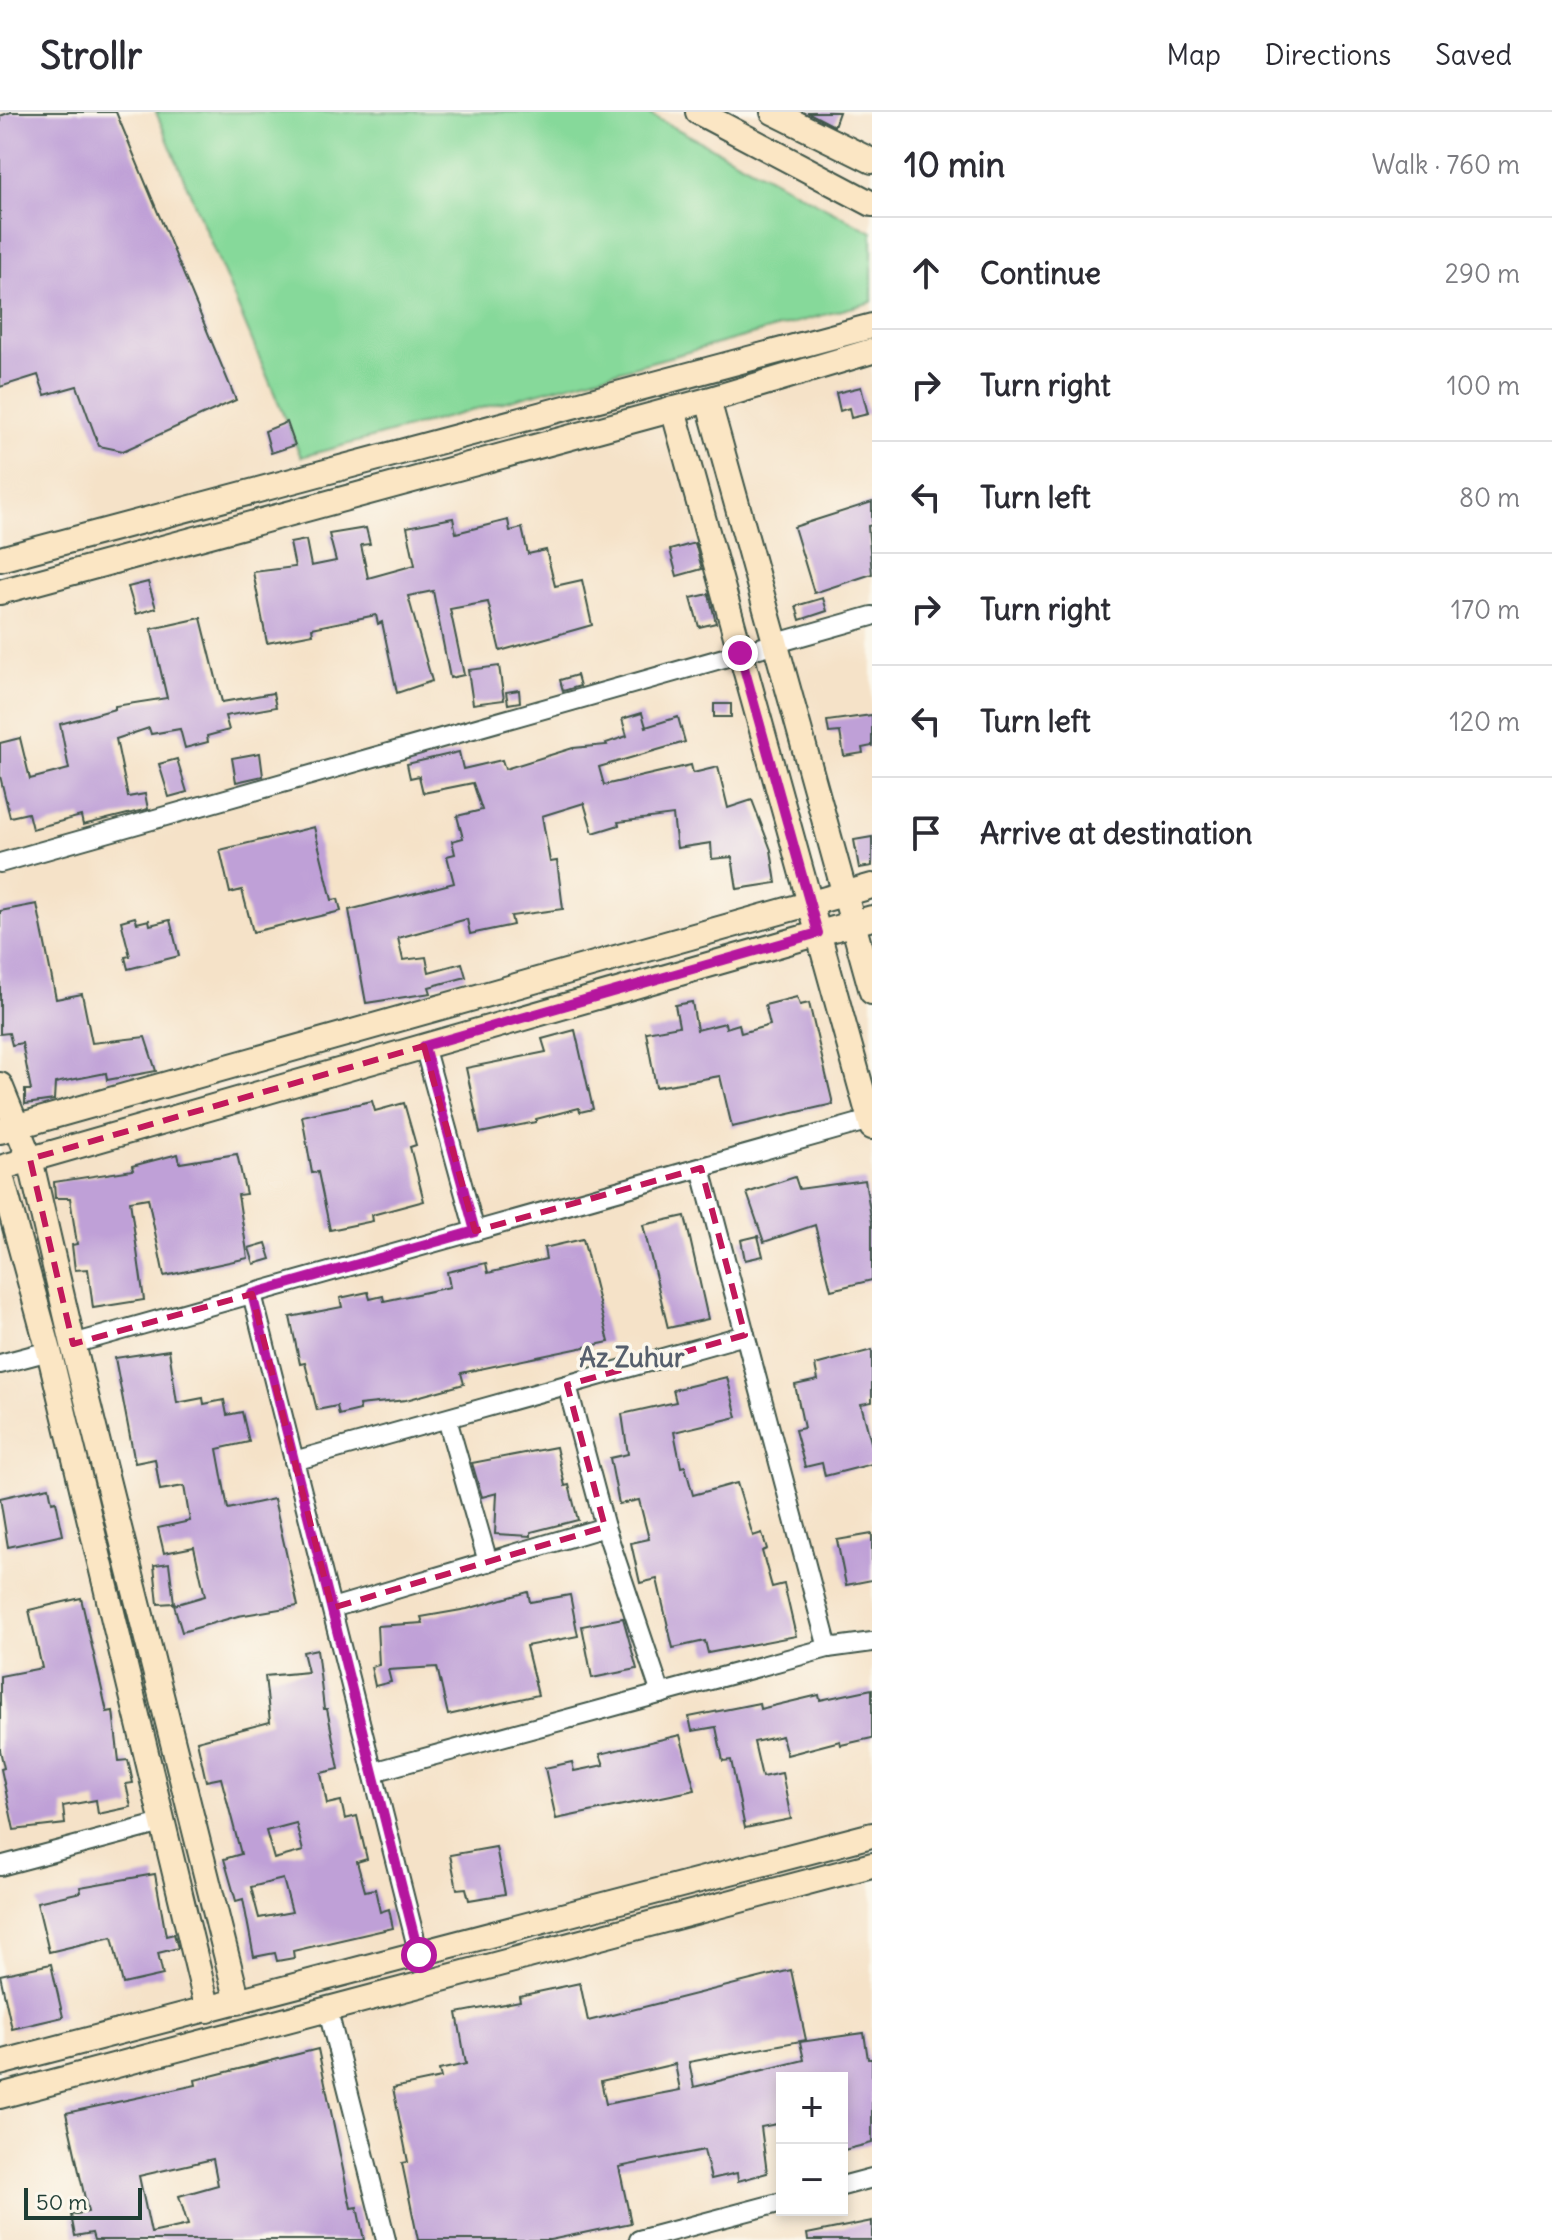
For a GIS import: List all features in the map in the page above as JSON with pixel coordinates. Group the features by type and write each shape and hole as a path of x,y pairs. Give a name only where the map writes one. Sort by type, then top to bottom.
{"street":[{"path":"698,112 872,204"},
{"path":"773,112 872,161"},
{"path":"0,559 872,326"},
{"path":"0,592 708,400 872,351"},
{"path":"708,400 845,893 862,921 872,992"},
{"path":"0,1364 701,1168 871,1124 673,409"},
{"path":"0,863 872,616"},
{"path":"9,1129 872,886"},
{"path":"238,2002 61,1347 0,1170 862,921"},
{"path":"424,1046 475,1231"},
{"path":"0,1085 9,1129 30,1159 61,1347 162,1823 208,2010"},
{"path":"701,1168 828,1648"},
{"path":"252,1294 419,1955"},
{"path":"294,1461 745,1335"},
{"path":"567,1385 605,1527 661,1694"},
{"path":"447,1419 488,1562"},
{"path":"332,1608 605,1527"},
{"path":"373,1772 828,1648 872,1642"},
{"path":"0,1866 162,1823"},
{"path":"0,2063 872,1835"},
{"path":"0,2096 872,1865"},
{"path":"328,2011 386,2240"},
{"path":"848,2184 872,2178"},
{"path":"639,2240 679,2235 776,2204"}],"highlighted area":[{"path":"424,1046 475,1231 701,1168 745,1335 567,1385 605,1527 332,1608 252,1294 73,1344 30,1159"}],"green space":[{"path":"156,112 645,112 872,232 872,302 301,457"}],"building":[{"path":"11,112 116,112 236,400 123,451 99,446 77,386 45,395 38,375 0,387 0,116"},
{"path":"807,112 839,112 834,126"},
{"path":"861,387 868,414 851,418 849,408 840,411 836,393"},
{"path":"287,422 295,445 271,453 265,431"},
{"path":"872,502 872,525 868,526 872,574 814,593 794,527"},
{"path":"453,518 456,533 508,520 510,531 522,528 528,554 546,550 555,586 582,580 592,625 500,651 488,602 450,609 464,675 450,678 433,591 408,596 432,681 397,693 382,622 378,624 376,615 312,628 313,634 267,643 253,572 295,567 290,543 306,540 311,566 336,561 329,534 366,528 370,544 361,545 368,578 415,565 407,527"},
{"path":"695,543 702,569 677,576 670,550"},
{"path":"148,582 156,608 136,614 128,587"},
{"path":"709,594 716,623 699,627 691,598"},
{"path":"823,598 827,611 800,620 796,606"},
{"path":"201,618 222,702 273,693 276,707 225,716 229,730 207,736 208,742 185,748 180,729 151,734 149,728 116,739 128,797 145,794 148,809 83,825 81,816 32,829 28,813 10,817 0,776 0,743 20,738 30,779 69,769 60,724 115,709 115,706 167,698 151,629"},
{"path":"499,666 504,700 473,704 468,670"},
{"path":"577,675 580,686 563,691 560,680"},
{"path":"519,690 520,702 508,704 506,692"},
{"path":"714,704 731,704 731,717 714,717"},
{"path":"642,713 646,727 678,717 685,742 599,767 604,785 691,765 693,773 718,767 728,808 752,800 771,850 776,883 737,889 732,857 712,859 711,843 677,848 673,815 618,822 619,825 593,833 584,803 542,816 550,862 557,861 563,909 511,916 513,925 470,934 467,919 398,938 403,960 426,957 429,972 462,963 466,977 429,987 431,993 366,1003 349,910 454,883 447,856 455,854 452,841 463,838 457,816 482,810 473,783 423,793 419,776 410,778 407,764 459,752 463,769 502,760 505,769 573,748 607,745 627,736 622,719"},
{"path":"872,715 872,746 862,748 863,753 844,756 840,732 829,733 827,721"},
{"path":"260,753 263,776 236,782 232,758"},
{"path":"177,759 187,792 169,797 159,764"},
{"path":"314,827 332,900 338,899 341,911 253,932 242,890 230,893 220,850"},
{"path":"872,837 872,866 859,868 854,840"},
{"path":"37,904 56,999 82,994 92,1043 145,1037 156,1071 107,1080 106,1073 55,1083 54,1100 25,1104 25,1090 31,1090 22,1043 12,1045 9,1033 0,1034 0,911"},
{"path":"135,917 137,923 149,920 150,925 170,920 179,956 128,969 125,957 130,956 121,921"},
{"path":"797,997 800,1005 809,1003 833,1104 732,1127 720,1076 656,1087 646,1032 679,1026 675,1005 692,1002 697,1030 725,1023 726,1028 739,1024 741,1033 770,1025 765,1005"},
{"path":"575,1030 593,1109 580,1112 579,1108 536,1119 536,1122 480,1133 466,1068 546,1052 542,1039"},
{"path":"372,1101 375,1111 404,1103 416,1145 410,1147 424,1201 372,1215 373,1221 330,1230 318,1172 312,1173 302,1116"},
{"path":"178,1154 180,1163 237,1154 246,1194 238,1195 248,1258 164,1276 148,1198 130,1201 144,1300 93,1308 88,1269 75,1270 72,1245 77,1244 70,1198 55,1198 54,1182 133,1170 132,1166"},
{"path":"795,1177 799,1189 865,1180 872,1223 872,1280 831,1290 815,1225 764,1242 747,1193"},
{"path":"685,1216 708,1319 668,1328 643,1225"},
{"path":"758,1236 763,1256 745,1260 741,1240"},
{"path":"583,1239 609,1342 461,1373 464,1384 406,1400 359,1405 360,1410 339,1415 337,1406 317,1410 305,1363 300,1364 290,1317 342,1307 340,1298 368,1292 370,1299 383,1296 384,1301 450,1287 447,1272 486,1263 488,1273 546,1259 544,1248"},
{"path":"266,1243 271,1259 254,1264 249,1248"},
{"path":"169,1350 177,1403 203,1398 204,1404 224,1400 227,1415 242,1412 249,1442 217,1449 228,1509 274,1499 298,1606 238,1616 182,1632 174,1605 205,1596 194,1547 164,1553 158,1528 190,1521 184,1486 160,1490 155,1459 135,1463 115,1358"},
{"path":"872,1350 872,1402 861,1404 872,1446 872,1464 825,1476 822,1463 805,1467 795,1430 804,1428 795,1385 818,1380 815,1365"},
{"path":"727,1377 737,1417 674,1432 681,1467 685,1466 693,1495 737,1483 753,1536 762,1533 767,1549 762,1551 772,1587 784,1584 796,1636 708,1653 705,1641 673,1648 657,1579 640,1583 631,1543 649,1539 639,1500 619,1504 610,1458 628,1454 622,1414 676,1402 673,1390"},
{"path":"556,1447 565,1486 569,1485 578,1520 531,1532 531,1536 495,1534 497,1493 482,1497 472,1463"},
{"path":"49,1487 52,1502 56,1501 63,1535 8,1547 0,1498"},
{"path":"872,1534 872,1580 846,1585 837,1540"},
{"path":"169,1563 174,1603 158,1604 154,1565"},
{"path":"528,1592 530,1602 570,1595 578,1636 526,1646 538,1695 448,1715 437,1667 388,1670 391,1682 375,1686 371,1667 379,1665 377,1626 423,1623 421,1617 467,1609"},
{"path":"81,1598 107,1712 113,1711 119,1761 128,1760 133,1783 126,1784 131,1807 98,1814 96,1800 63,1806 65,1824 14,1830 1,1769 4,1768 0,1750 0,1676 42,1668 29,1610"},
{"path":"623,1618 637,1669 592,1678 582,1626"},
{"path":"317,1649 324,1709 327,1709 339,1769 321,1773 327,1804 341,1801 345,1819 357,1816 367,1859 357,1862 365,1891 375,1889 380,1912 389,1909 393,1928 293,1951 294,1958 277,1961 275,1953 254,1957 243,1899 236,1901 224,1859 241,1854 221,1778 206,1781 197,1741 270,1722 265,1676 308,1672 303,1652","holes":["296,1823 303,1851 274,1859 266,1831","283,1879 292,1912 259,1918 251,1887"]},
{"path":"872,1689 872,1738 841,1745 840,1741 787,1755 782,1736 754,1742 762,1777 782,1773 791,1819 745,1828 731,1760 723,1761 716,1727 692,1731 689,1717 759,1703 760,1709 819,1695 820,1700"},
{"path":"680,1735 695,1790 556,1819 545,1768 572,1762 574,1771 604,1765 600,1754"},
{"path":"496,1847 505,1894 469,1900 466,1888 457,1889 450,1855"},
{"path":"155,1874 166,1936 174,1934 178,1948 158,1953 163,1975 123,1984 112,1937 49,1952 37,1902 81,1892 80,1887"},
{"path":"51,1964 63,2017 12,2029 0,1975"},
{"path":"791,1970 806,2040 689,2062 694,2087 804,2060 800,2042 864,2033 868,2059 872,2059 872,2143 848,2149 848,2072 776,2072 776,2124 761,2127 767,2173 738,2181 737,2173 711,2179 704,2150 619,2167 631,2223 550,2240 418,2240 402,2163 408,2162 393,2088 441,2078 439,2070 466,2064 457,2013 520,2001 519,1996 580,1983 588,2021","holes":["675,2064 680,2090 606,2104 601,2081"]},
{"path":"318,2049 351,2208 357,2207 364,2240 94,2240 92,2233 75,2236 71,2215 88,2212 66,2113 196,2085 195,2080","holes":["213,2159 218,2185 179,2196 188,2225 151,2233 139,2176"]},
{"path":"872,2221 872,2240 808,2240 807,2234"}],"district":[{"name":"Az Zuhur","path":"632,1358"}],"route":[{"path":"419,1955 252,1294 475,1231 424,1046 818,933 740,653"}]}
